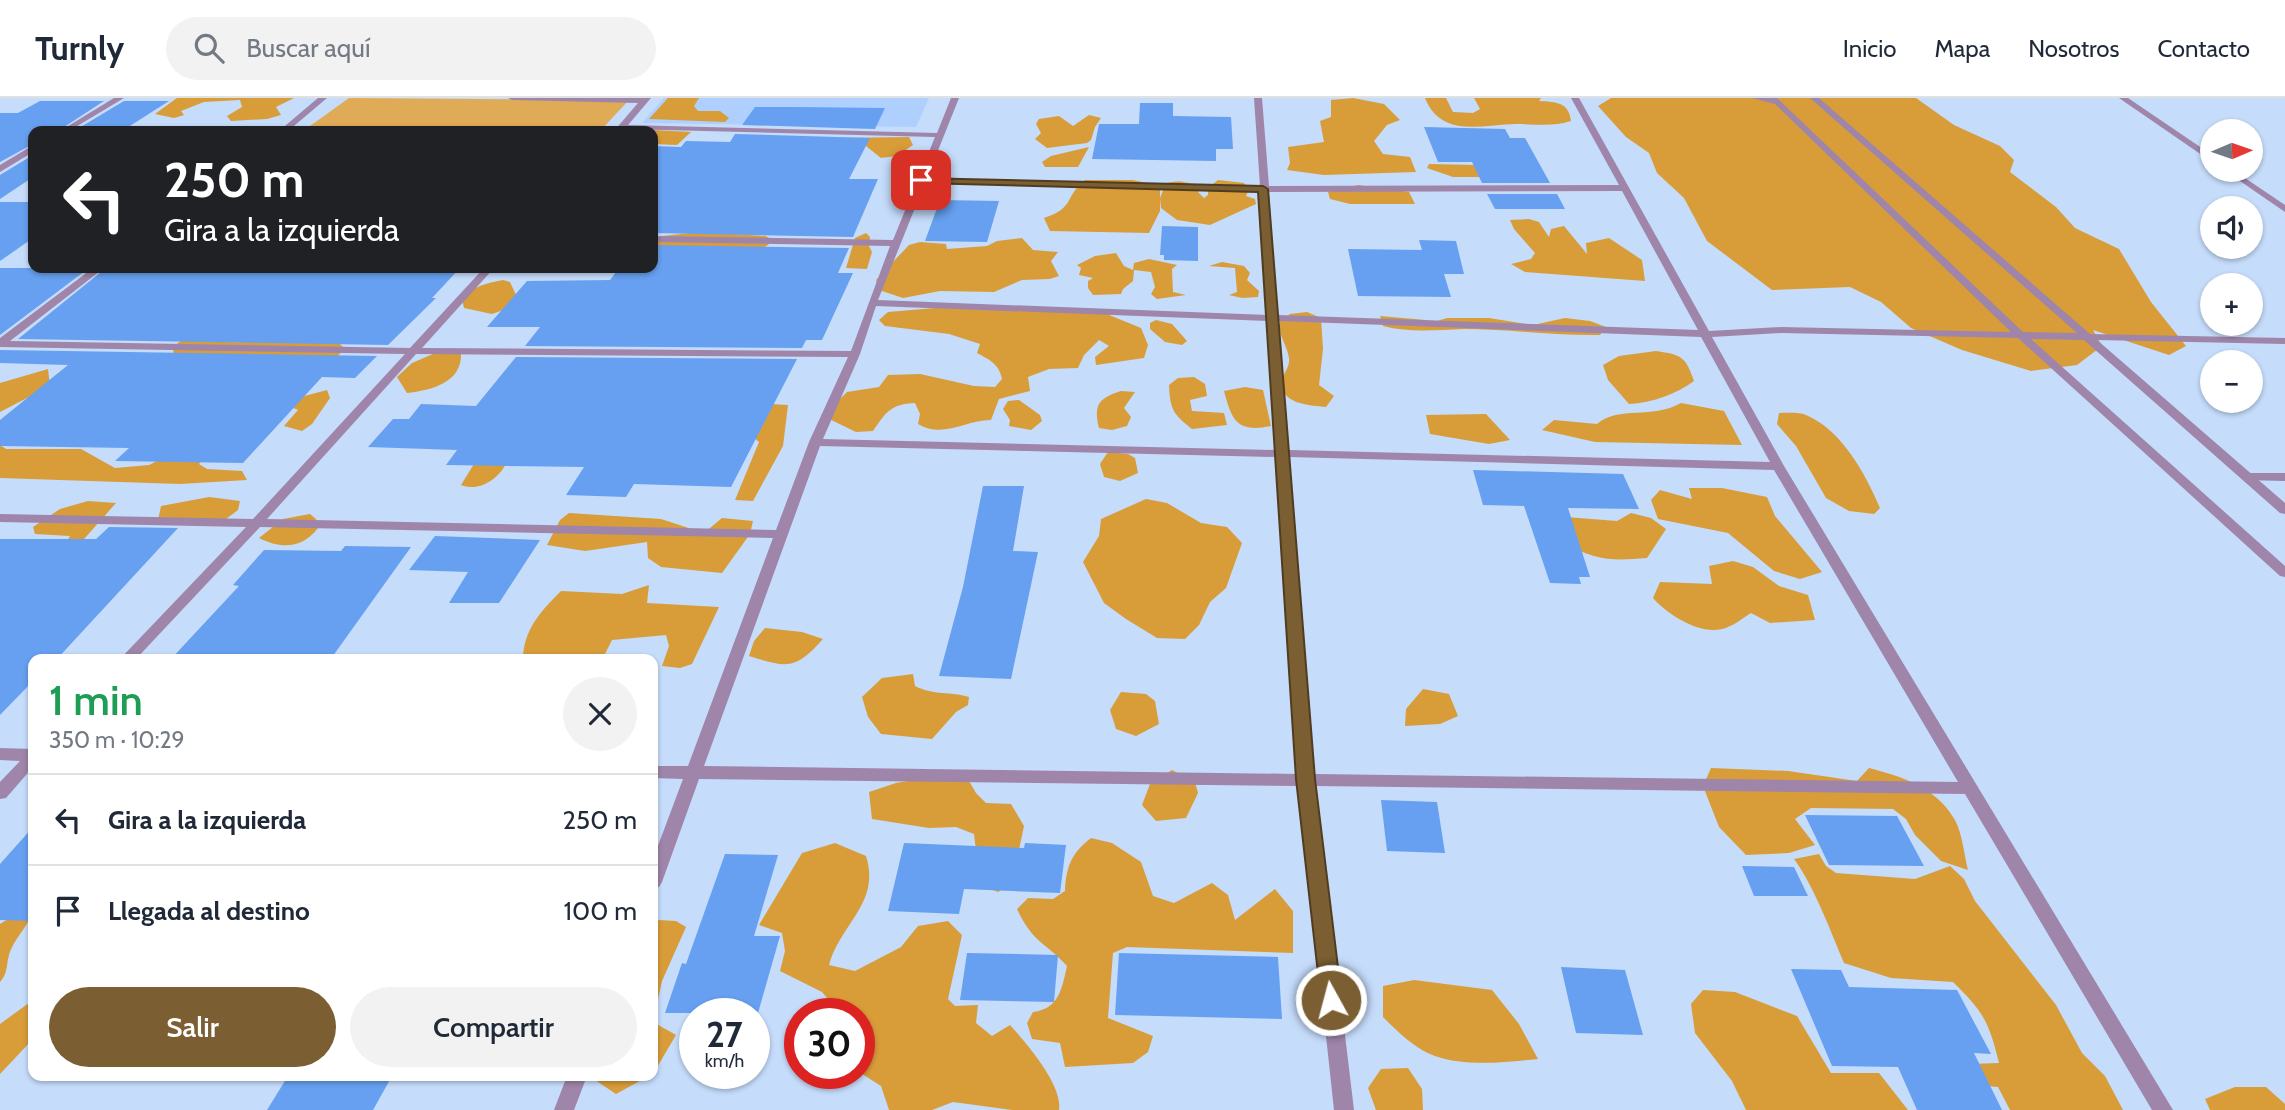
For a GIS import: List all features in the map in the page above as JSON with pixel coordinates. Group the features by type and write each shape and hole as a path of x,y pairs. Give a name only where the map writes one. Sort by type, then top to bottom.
{"street":[{"path":"72,126 120,98"},
{"path":"289,126 323,98"},
{"path":"512,98 646,100"},
{"path":"658,869 815,442 855,354 895,243 955,98"},
{"path":"1258,98 1306,779 1344,1110"},
{"path":"1575,98 1778,466 2163,1110"},
{"path":"1756,98 1774,100 2019,334 2285,573"},
{"path":"1814,98 2285,510"},
{"path":"2123,98 2200,151"},
{"path":"623,126 646,100"},
{"path":"658,130 938,135"},
{"path":"0,169 28,152"},
{"path":"0,159 28,159"},
{"path":"921,180 1263,189 1626,188"},
{"path":"2246,182 2285,209"},
{"path":"658,239 895,243"},
{"path":"0,343 92,273"},
{"path":"132,654 254,526 484,273"},
{"path":"872,303 1707,334 1781,330 2082,334 2285,341"},
{"path":"0,343 413,351 855,354"},
{"path":"815,442 1778,466"},
{"path":"2247,477 2285,477"},
{"path":"0,518 254,526 782,534"},
{"path":"0,754 28,756"},
{"path":"0,793 28,762"},
{"path":"658,772 1971,788"},
{"path":"564,1110 575,1081"}],"shaded area":[{"path":"177,98 294,98 276,107 281,115 267,119 231,121 227,116 242,107 240,100 204,102 181,111 184,115 174,118 155,114"},
{"path":"349,98 629,100 605,126 310,126"},
{"path":"664,98 929,98 916,127 642,123"},
{"path":"668,98 699,98 694,106 698,111 720,111 729,118 725,122 649,119"},
{"path":"1353,98 1384,104 1400,120 1387,125 1374,141 1383,154 1410,157 1416,172 1324,175 1287,170 1290,163 1288,147 1324,142 1320,121 1331,117 1331,100"},
{"path":"1425,98 1446,98 1453,112 1473,113 1480,109 1474,98 1541,98 1539,101 1561,104 1568,110 1571,121 1551,125 1463,126 1441,119 1432,111"},
{"path":"1611,98 1916,98 1954,125 2000,146 2014,160 2010,172 2056,207 2075,228 2119,249 2151,302 2186,346 2169,355 2093,330 2102,346 2077,365 2031,371 1962,350 1911,328 1881,302 1850,287 1772,290 1707,241 1684,198 1657,173 1649,153 1626,137 1598,106"},
{"path":"1089,115 1101,118 1087,143 1047,148 1035,139 1041,133 1036,124 1039,119 1059,116 1073,126"},
{"path":"658,130 691,132 677,145 658,144"},
{"path":"909,137 913,145 897,156 881,158 866,146 857,147 836,138"},
{"path":"1089,147 1078,167 1045,167 1042,162 1051,156"},
{"path":"1429,164 1474,165 1487,177 1453,177 1427,168"},
{"path":"1085,180 1133,180 1160,186 1160,211 1149,233 1050,231 1044,218 1061,210"},
{"path":"1218,180 1244,183 1249,189 1246,196 1255,199 1256,204 1210,225 1177,220 1161,208 1160,198 1166,183 1179,181 1191,184 1199,188 1198,192 1204,198 1208,195 1208,188"},
{"path":"1358,185 1409,192 1415,204 1350,204 1330,199 1328,192"},
{"path":"1529,219 1539,222 1549,237 1551,229 1564,226 1587,254 1586,243 1609,238 1642,260 1645,281 1525,272 1511,264 1531,259 1535,253 1514,229 1510,220"},
{"path":"701,232 765,236 774,240 760,251 658,265 658,239"},
{"path":"866,233 870,237 869,246 872,252 867,269 846,268 855,238"},
{"path":"1022,238 1033,250 1058,252 1051,261 1059,276 1022,280 994,292 940,291 903,298 879,290 876,280 909,245 920,242 946,244 947,249 987,246 997,241"},
{"path":"1116,253 1124,266 1133,270 1134,263 1149,259 1177,265 1172,269 1173,292 1186,295 1157,299 1151,294 1155,287 1151,272 1134,270 1133,281 1121,294 1093,295 1088,288 1088,281 1093,278 1079,275 1081,268 1077,265 1095,256"},
{"path":"1222,262 1244,266 1250,273 1247,280 1259,291 1258,297 1229,295 1237,292 1235,268 1209,266"},
{"path":"503,280 510,282 516,295 509,308 492,314 464,308 462,299 471,291"},
{"path":"935,308 1097,310 1141,328 1148,345 1144,358 1096,365 1095,357 1109,346 1099,340 1084,355 1078,368 1049,369 1028,377 1030,391 999,399 991,420 945,429 927,428 918,424 920,414 915,403 900,405 890,410 873,431 856,432 823,416 847,392 879,387 888,375 920,374 974,386 995,387 1002,379 1001,374 993,363 977,353 980,344 949,334 885,326 879,320 888,312"},
{"path":"1307,312 1321,318 1323,349 1319,385 1334,396 1326,407 1296,402 1285,394 1282,387 1289,358 1280,332 1280,321 1290,314"},
{"path":"1380,316 1437,321 1447,318 1489,318 1533,325 1565,318 1590,321 1606,327 1600,335 1481,329 1413,330 1383,326"},
{"path":"1156,320 1172,324 1187,341 1182,345 1165,342 1150,329 1150,323"},
{"path":"204,338 229,342 285,338 336,340 345,349 327,366 174,359 173,347 182,340"},
{"path":"440,351 461,352 457,371 451,378 435,387 407,393 397,377 412,363"},
{"path":"1656,351 1681,358 1688,366 1694,381 1663,397 1629,404 1608,380 1603,365 1619,356"},
{"path":"48,369 50,386 0,412 0,383"},
{"path":"1194,377 1205,384 1207,396 1190,400 1192,411 1224,413 1227,425 1192,429 1177,415 1170,400 1169,385 1178,378"},
{"path":"1245,387 1263,390 1271,426 1250,428 1243,426 1233,417 1224,391"},
{"path":"327,390 330,398 312,424 302,431 284,426 298,410 291,407 297,398"},
{"path":"1121,391 1135,392 1124,408 1131,417 1127,426 1112,430 1099,428 1097,413 1100,403 1108,396"},
{"path":"1019,400 1040,415 1042,421 1031,430 1009,426 1010,420 1003,409 1008,401"},
{"path":"1681,403 1724,411 1742,445 1595,442 1542,430 1554,420 1597,424 1616,415 1658,411"},
{"path":"770,404 788,405 783,446 753,501 735,500 759,442 752,436"},
{"path":"1779,413 1806,415 1831,431 1842,442 1860,468 1880,508 1874,514 1849,511 1826,498 1796,446 1777,424"},
{"path":"1486,414 1510,440 1489,444 1430,434 1426,415"},
{"path":"0,445 6,449 81,449 115,468 149,465 165,457 208,453 199,464 207,469 242,471 247,480 180,484 0,478"},
{"path":"1108,452 1128,454 1135,458 1138,473 1120,481 1104,477 1100,464"},
{"path":"474,464 506,464 498,475 481,486 461,485"},
{"path":"1689,488 1722,488 1767,497 1775,516 1822,572 1800,579 1774,571 1728,533 1658,519 1651,500 1660,490 1692,499"},
{"path":"209,497 240,501 238,510 226,519 158,520 161,506"},
{"path":"1146,499 1167,503 1201,523 1227,527 1242,543 1226,588 1210,602 1199,625 1185,639 1157,638 1104,603 1083,562 1099,536 1101,519"},
{"path":"88,501 116,503 77,547 66,543 70,536 35,534 33,527 60,509"},
{"path":"569,513 661,519 704,533 722,518 753,521 750,534 722,573 661,567 648,558 647,542 585,551 547,545 560,520"},
{"path":"1631,513 1651,518 1666,529 1647,558 1604,558 1585,553 1564,542 1566,517 1617,521"},
{"path":"310,514 316,519 318,528 305,540 283,545 259,538 283,519"},
{"path":"1733,561 1753,567 1779,586 1808,595 1815,620 1770,623 1751,613 1726,628 1703,629 1684,622 1653,598 1660,582 1712,584 1709,566"},
{"path":"649,585 647,603 719,607 692,664 680,668 662,666 669,646 666,635 612,640 605,654 524,654 530,630 540,614 561,591 622,594"},
{"path":"765,628 802,632 823,639 798,661 790,664 773,663 749,656 754,641"},
{"path":"913,674 915,686 929,691 969,697 968,705 956,712 932,739 881,734 868,717 862,697 882,678"},
{"path":"1423,689 1449,694 1458,716 1440,724 1405,726 1406,709"},
{"path":"1121,692 1146,694 1155,701 1159,724 1136,736 1116,729 1110,710"},
{"path":"1711,768 1788,771 1857,781 1869,768 1904,779 1927,790 1953,817 1961,835 1968,870 1941,861 1915,835 1906,819 1893,809 1811,808 1795,819 1815,845 1789,853 1746,855 1719,827 1703,786"},
{"path":"1172,770 1195,782 1198,793 1186,818 1156,821 1142,805 1150,784"},
{"path":"965,774 976,793 986,803 1011,804 1024,826 1012,883 998,892 980,885 974,834 956,827 929,828 872,819 869,792 896,783"},
{"path":"1091,838 1112,843 1141,862 1153,896 1174,903 1212,883 1228,895 1235,920 1275,889 1293,911 1293,953 1127,947 1113,953 1108,1018 1153,1036 1148,1052 1133,1063 1065,1067 1060,1043 1032,1039 1027,1023 1033,1012 1049,1007 1054,1002 1061,989 1067,966 1028,929 1017,909 1028,898 1053,899 1065,891 1071,862 1079,849"},
{"path":"835,843 866,856 869,872 864,900 834,950 829,965 855,971 901,947 918,926 948,921 962,935 948,999 955,1006 978,1005 976,1023 992,1036 1010,1025 1034,1053 1049,1077 1059,1100 1059,1110 1012,1110 953,1102 932,1110 889,1110 881,1086 875,1082 875,998 827,998 822,992 780,971 785,951 782,933 759,925 802,853"},
{"path":"1819,854 1826,866 1836,873 1915,879 1950,866 1964,879 1975,901 2056,1005 2082,1053 2105,1076 2123,1110 2010,1110 1998,1087 1975,1085 1970,1064 1999,1063 1984,1018 1953,982 1891,978 1844,963 1815,895 1794,859"},
{"path":"28,907 28,921 12,948 6,972 0,982 0,924"},
{"path":"658,921 676,921 686,927 662,981 658,999"},
{"path":"1414,980 1492,990 1519,1024 1538,1059 1460,1062 1420,1049 1383,1017 1383,986"},
{"path":"1703,990 1735,992 1797,1016 1831,1073 1879,1073 1908,1110 1746,1110 1732,1081 1695,1033 1691,1004"},
{"path":"28,1004 28,1044 0,1074 0,1024"},
{"path":"658,1025 676,1035 658,1066"},
{"path":"1408,1068 1422,1089 1423,1110 1376,1110 1368,1088 1381,1069"},
{"path":"596,1081 640,1081 616,1094"},
{"path":"2235,1087 2266,1087 2285,1104 2285,1110 2210,1110 2205,1099"}],"building":[{"path":"40,101 104,101 66,126 28,126 28,147 0,162 0,113 18,113"},
{"path":"124,101 169,101 130,126 82,126"},
{"path":"1140,103 1173,103 1173,116 1231,117 1233,149 1216,149 1216,161 1092,159 1099,124 1139,124"},
{"path":"755,107 885,108 875,129 742,125"},
{"path":"1424,127 1505,129 1510,138 1525,138 1550,183 1482,183 1472,162 1438,162"},
{"path":"735,134 870,138 849,179 878,179 853,237 658,233 658,146 681,147 686,141 730,142"},
{"path":"28,158 28,180 0,199 0,175"},
{"path":"1487,194 1557,194 1565,209 1495,209"},
{"path":"940,200 999,201 987,242 925,241"},
{"path":"0,202 28,202 28,241 0,261"},
{"path":"1162,226 1198,227 1198,261 1164,260 1164,255 1160,255"},
{"path":"1419,240 1456,241 1464,274 1444,274 1451,297 1358,296 1348,249 1422,250"},
{"path":"658,245 849,248 838,273 853,273 822,340 806,340 802,348 525,346 540,327 487,327 527,281 610,280 615,273 658,273"},
{"path":"0,268 28,268 28,273 82,273 0,335"},
{"path":"100,273 455,273 432,298 436,298 388,345 18,339"},
{"path":"0,350 377,356 355,378 322,377 243,463 115,461 129,448 0,446 0,420 68,365 0,363"},
{"path":"516,357 797,359 731,487 634,484 626,497 566,495 584,467 446,465 457,450 368,447 393,419 409,419 421,404 476,406"},
{"path":"1473,470 1623,474 1639,509 1568,508 1590,577 1579,577 1581,584 1550,583 1524,506 1483,505"},
{"path":"983,486 1024,486 1013,551 1038,552 1011,679 939,676 963,587"},
{"path":"109,527 178,528 62,654 28,654 28,686 0,715 0,539 96,539"},
{"path":"435,536 540,540 499,603 449,603 468,572 409,570"},
{"path":"345,546 411,547 334,654 176,654 239,586 233,585 264,550 341,551"},
{"path":"1381,800 1437,802 1445,853 1387,851"},
{"path":"1805,815 1897,816 1924,866 1829,865"},
{"path":"28,833 28,921 0,920 0,864"},
{"path":"904,843 1024,848 1025,843 1066,845 1060,893 964,889 959,914 888,911"},
{"path":"725,854 778,855 754,936 780,936 762,998 679,998 679,1013 665,1013 682,963 686,964"},
{"path":"1742,866 1794,867 1808,896 1754,896"},
{"path":"967,953 1058,955 1054,1002 960,1000"},
{"path":"1119,953 1278,957 1282,1019 1115,1015"},
{"path":"1561,967 1625,970 1643,1035 1576,1033"},
{"path":"1791,969 1841,970 1849,987 1957,990 1991,1054 1974,1053 2002,1110 1917,1110 1898,1067 1832,1066"},
{"path":"285,1081 389,1081 373,1110 267,1110"}],"route":[{"path":"921,180 1263,189 1306,779 1331,1000"}]}
